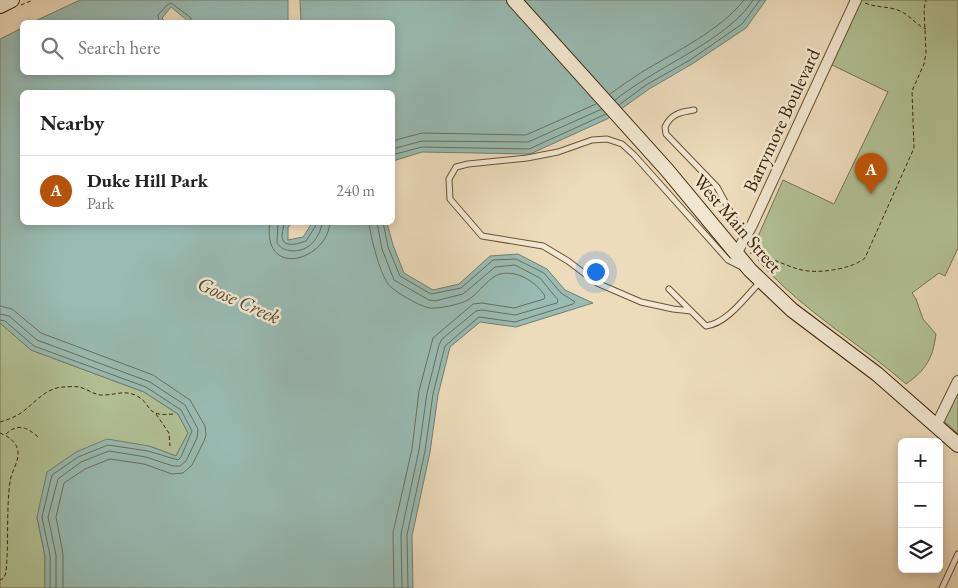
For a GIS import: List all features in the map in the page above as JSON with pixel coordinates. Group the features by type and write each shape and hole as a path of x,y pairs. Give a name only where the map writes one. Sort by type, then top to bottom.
{"main road":[{"path":"0,6 12,0"},
{"name":"West Main Street","path":"514,0 792,310 877,374 958,445"}],"street":[{"name":"Barrymore Boulevard","path":"742,253 745,239 858,0"},
{"path":"936,426 958,382"}],"lane":[{"path":"694,110 680,112 672,116 665,127 666,134 717,187 745,239"},
{"path":"669,289 691,311 706,326 715,324 729,314 756,269 738,266 728,260 622,144 607,139 592,140 558,152 527,158 468,164 456,168 448,179 450,198 482,236 543,246 568,261 597,283 641,302 691,311"},
{"path":"942,588 958,554"}],"path":[{"path":"858,0 873,6 902,12 926,29"},
{"path":"742,253 750,253 807,271 852,266 865,258 914,148 911,106 912,91 924,64 926,53 924,9 926,0"},
{"path":"750,253 756,269 765,265 771,259"},
{"path":"762,262 765,265"},
{"path":"0,422 21,413 49,390 62,387 79,387 92,393 105,395 126,392 136,396 146,404 150,411 164,415 173,414"},
{"path":"155,413 169,433 170,446"},
{"path":"6,435 15,428 22,427 27,428 38,437"},
{"path":"0,432 6,435 15,445 18,454 10,482 6,572 4,578 0,580"}],"green space":[{"path":"859,0 958,0 958,248 945,276 939,273 912,293 923,319 936,334 933,350 927,363 919,374 906,384 827,323 782,285 758,260 752,250 783,180 834,204 888,92 830,64"},
{"path":"0,323 31,350 144,392 178,414 188,433 176,456 149,446 37,517 45,556 45,588 0,588"},
{"path":"958,389 958,434 943,420"}],"water":[{"path":"80,0 288,0 288,20 187,20 171,7 162,18 164,20 37,20"},
{"name":"Goose Creek","path":"300,0 766,0 746,28 692,64 649,89 607,119 530,154 422,152 395,160 395,90 20,90 20,225 290,225 288,227 288,240 303,237 311,225 388,225 404,273 433,290 459,284 490,256 518,254 547,269 565,290 593,303 516,327 480,322 450,347 438,395 430,452 412,536 413,588 45,588 45,556 37,517 47,472 76,452 107,439 149,446 176,456 188,433 178,414 144,392 31,350 0,323 0,39 20,29 20,75 395,75 395,20 301,20"}],"place":[{"name":"Duke Hill Park","path":"871,194"}]}
